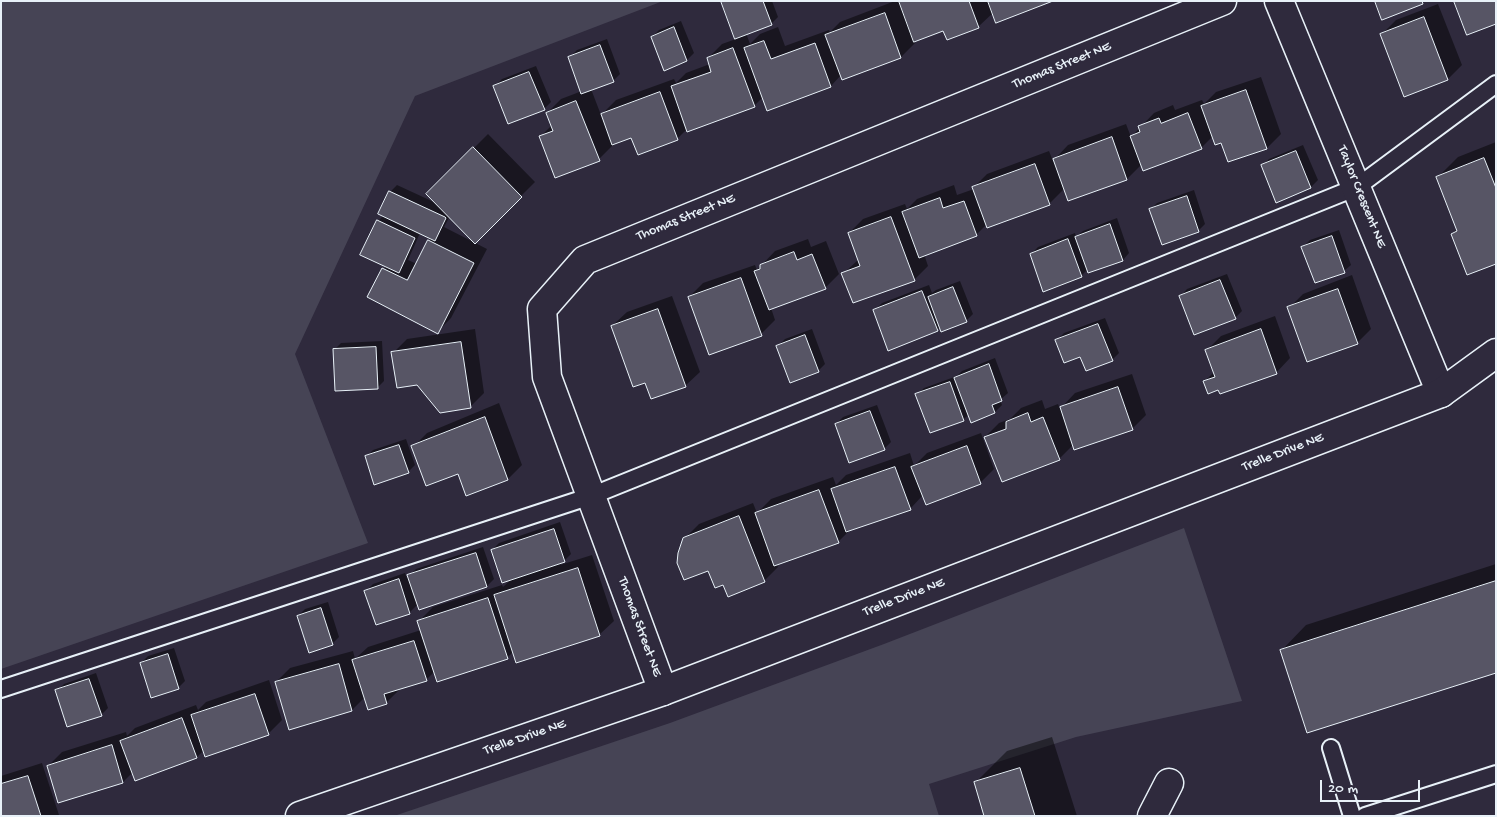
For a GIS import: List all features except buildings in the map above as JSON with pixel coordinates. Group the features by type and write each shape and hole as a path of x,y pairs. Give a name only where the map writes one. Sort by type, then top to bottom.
{"street":[{"name":"Thomas Street NE","path":"663,691 547,377 542,309 585,260 1222,1"},
{"name":"Taylor Crescent NE","path":"1279,1 1441,393"},
{"name":"Trelle Drive NE","path":"300,816 663,691 1441,393 1496,353"},
{"path":"1152,816 1169,783"}],"lane":[{"path":"1,689 591,496 1357,188 1496,84"},
{"path":"1331,748 1352,816"},
{"path":"1365,816 1496,774"}],"shaded area":[{"path":"1,1 663,1 415,96 295,354 368,543 1,669"},
{"path":"1184,528 1242,701 1076,737 929,784 939,816 394,816 670,723 884,644"}]}
